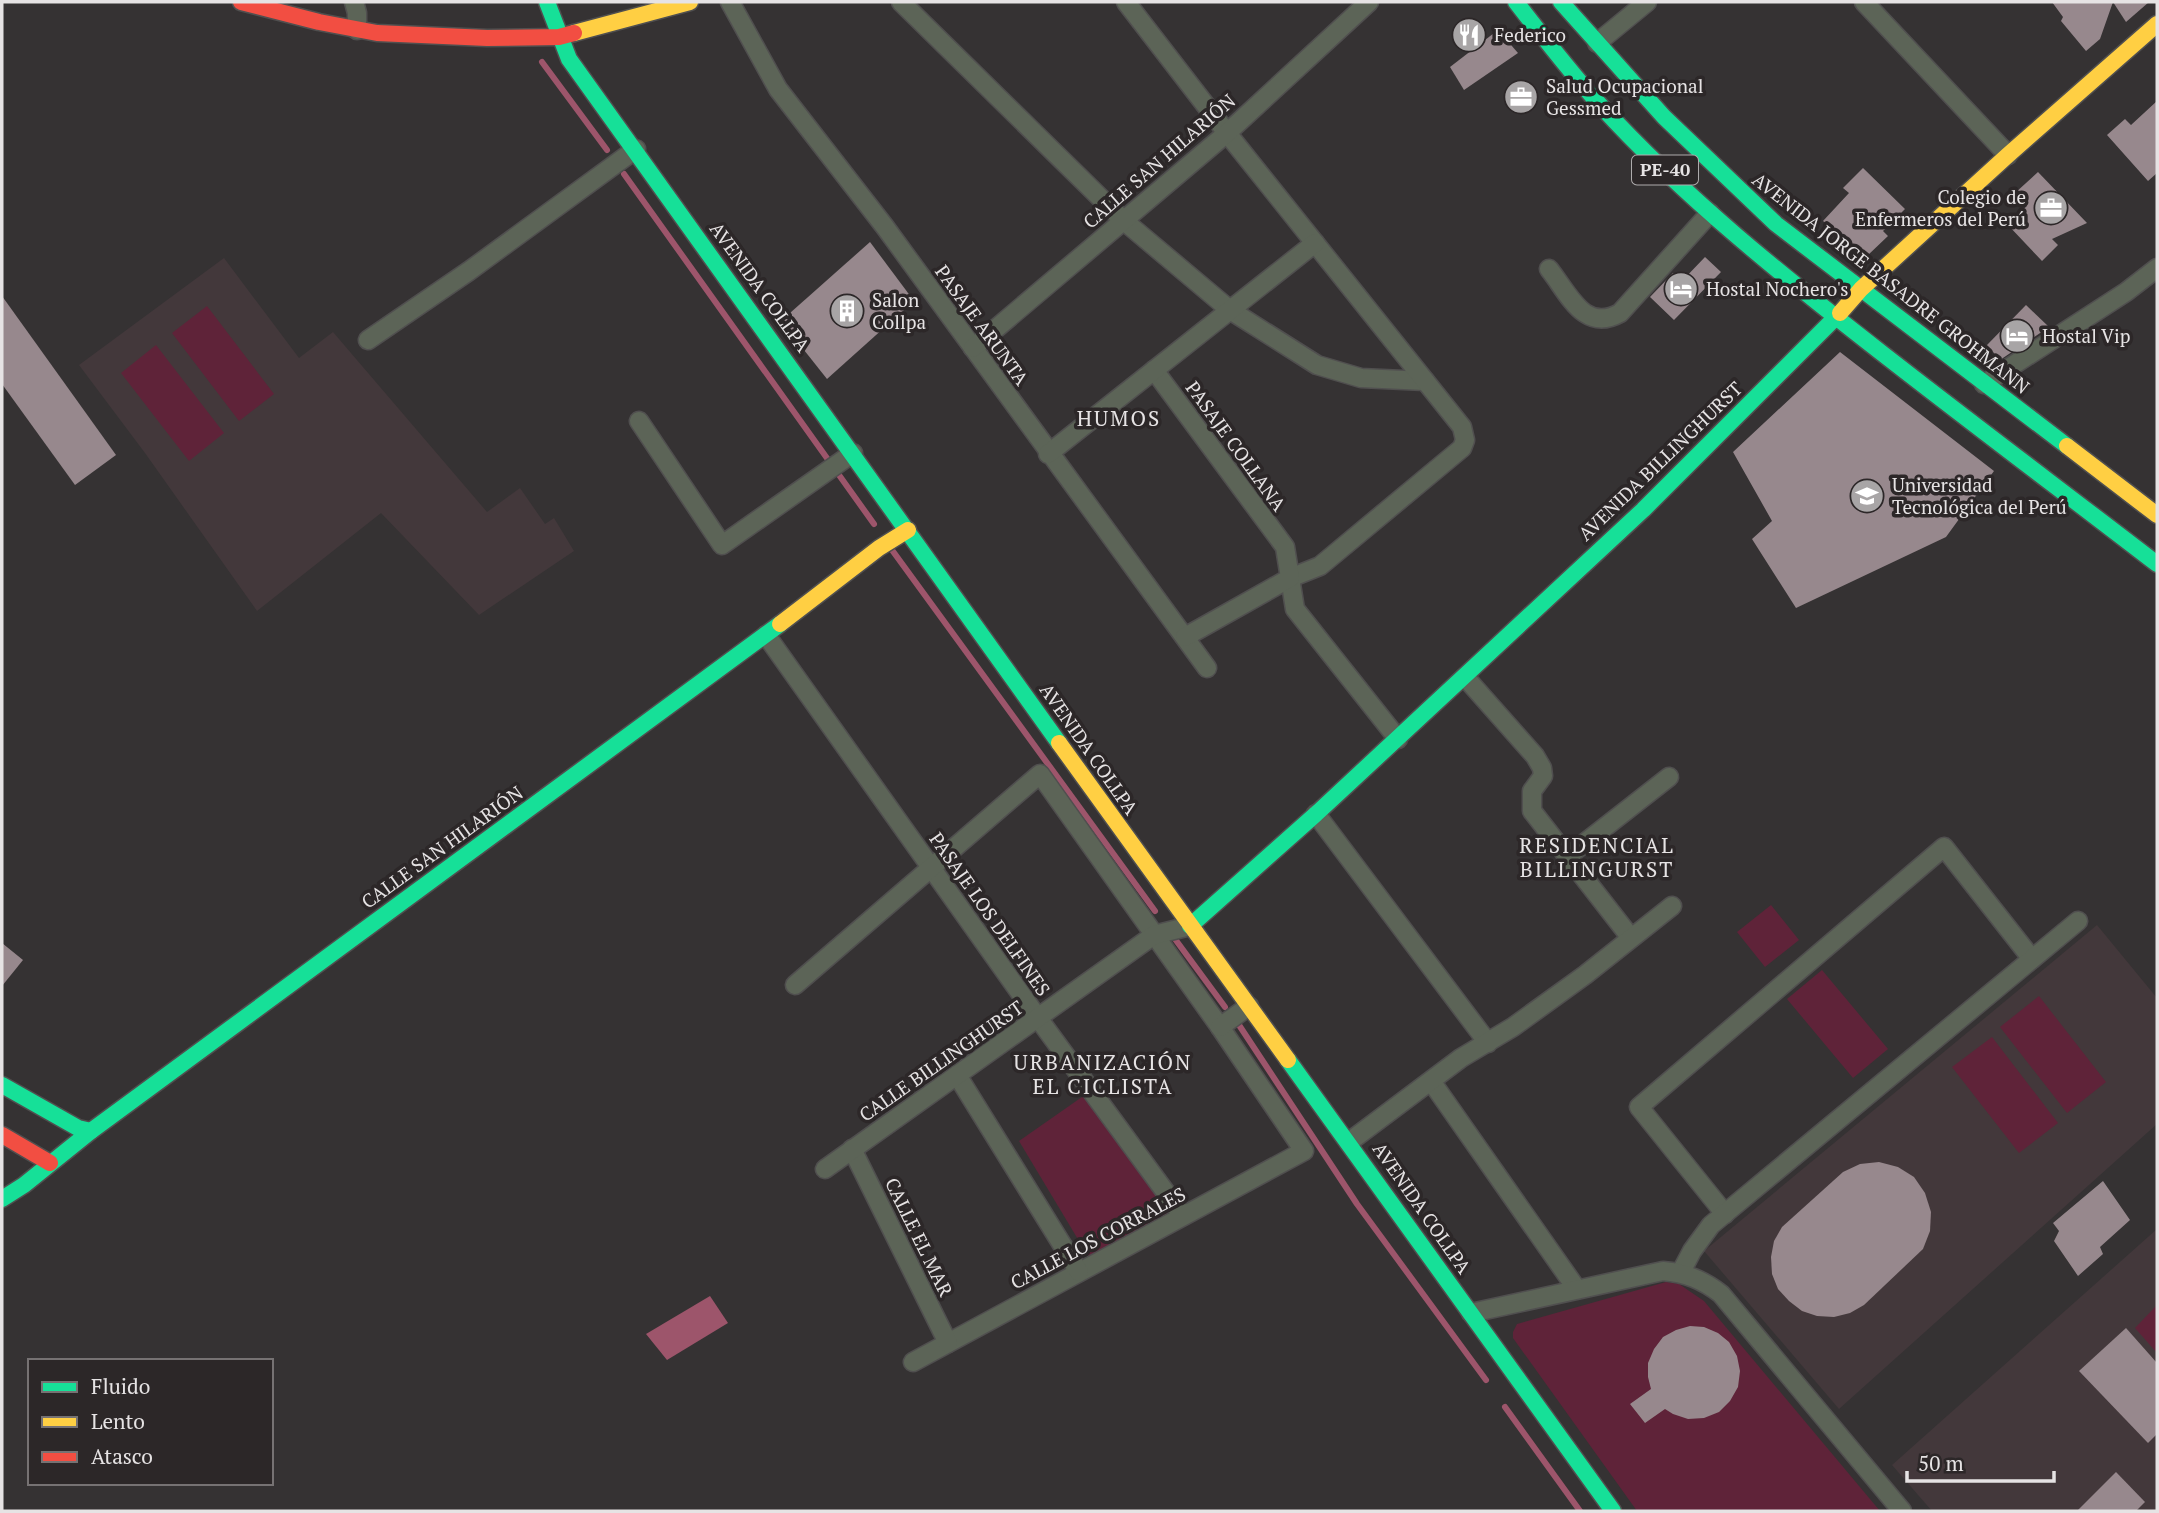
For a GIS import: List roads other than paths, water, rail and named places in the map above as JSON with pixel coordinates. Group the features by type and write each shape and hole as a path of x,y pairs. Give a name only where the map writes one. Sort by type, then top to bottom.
{"main road":[{"path":"241,2 308,20 360,15"},
{"path":"302,2 360,15 424,36 556,29 629,18 690,2"},
{"name":"AVENIDA COLLPA","path":"547,2 569,59 1613,1511"},
{"name":"AVENIDA JORGE BASADRE GROHMANN","path":"1516,2 1610,115 1710,213 1835,318 1968,395 2157,515"},
{"name":"AVENIDA JORGE BASADRE GROHMANN","path":"1561,2 1732,184 1776,224 1861,289 1968,395 2157,564"},
{"path":"397,18 468,21"},
{"path":"500,22 556,29"},
{"name":"AVENIDA BILLINGHURST","path":"1190,926 1398,739 1643,510 1861,289 2157,24"},
{"name":"CALLE SAN HILARIÓN","path":"2,1199 766,635 879,548 908,530"},
{"path":"2,1084 78,1128 91,1131"},
{"path":"2,1135 50,1163"}],"street":[{"name":"PASAJE ARUNTA","path":"730,2 778,89 885,227 1048,454 1207,668"},
{"path":"901,2 1123,220 1230,310 1317,365 1361,379 1425,381"},
{"path":"1126,2 1462,428 1465,440 1462,449 1320,566 1290,578 1185,637"},
{"name":"CALLE SAN HILARIÓN","path":"973,348 1227,133 1369,2"},
{"path":"1597,43 1647,2"},
{"path":"1864,2 2008,155"},
{"path":"368,340 636,149"},
{"path":"1549,269 1586,316 1609,320 1620,313 1710,213"},
{"path":"1048,454 1315,243"},
{"path":"1968,395 2126,292 2157,268"},
{"name":"PASAJE COLLANA","path":"1154,370 1284,547 1290,578"},
{"path":"639,421 722,545 853,453"},
{"path":"1290,578 1295,609 1398,739"},
{"name":"PASAJE LOS DELFINES","path":"766,635 1038,1018 1183,1216"},
{"path":"1465,677 1535,756 1543,776 1532,791 1532,811 1632,938"},
{"path":"795,985 1040,774 1220,1027 1249,1006"},
{"path":"1568,856 1669,777"},
{"path":"1316,814 1488,1043"},
{"path":"1725,1214 1639,1107 1944,847 2032,959"},
{"path":"1349,1142 1461,1058 1544,1005 1672,906"},
{"path":"1681,1272 1692,1251 1712,1225 2078,920"},
{"name":"CALLE BILLINGHURST","path":"825,1169 1154,935 1190,926"},
{"name":"CALLE LOS CORRALES","path":"913,1362 1304,1151 1220,1027"},
{"path":"957,1075 1079,1272"},
{"path":"1431,1081 1576,1288"},
{"name":"CALLE EL MAR","path":"852,1149 948,1343"},
{"path":"1471,1312 1639,1274 1681,1272 1705,1282 1721,1294 1902,1511"}],"waterway":[{"path":"542,62 607,150"},
{"path":"624,174 874,524"},
{"path":"892,550 1155,911"},
{"path":"1175,939 1225,1007"},
{"path":"1239,1025 1357,1204 1486,1380"},
{"path":"1505,1407 1580,1511"}],"place":[{"name":"Federico","path":"1469,35"},
{"name":"Salud Ocupacional Gessmed","path":"1521,97"},
{"name":"Colegio de Enfermeros del Perú","path":"2051,208"},
{"name":"Hostal Nochero's","path":"1681,289"},
{"name":"Salon Collpa","path":"847,311"},
{"name":"Hostal Vip","path":"2017,336"},
{"name":"Universidad Tecnológica del Perú","path":"1867,496"}],"district":[{"name":"HUMOS","path":"1119,419"},
{"name":"RESIDENCIAL BILLINGURST","path":"1597,858"},
{"name":"URBANIZACIÓN EL CICLISTA","path":"1103,1075"}]}
